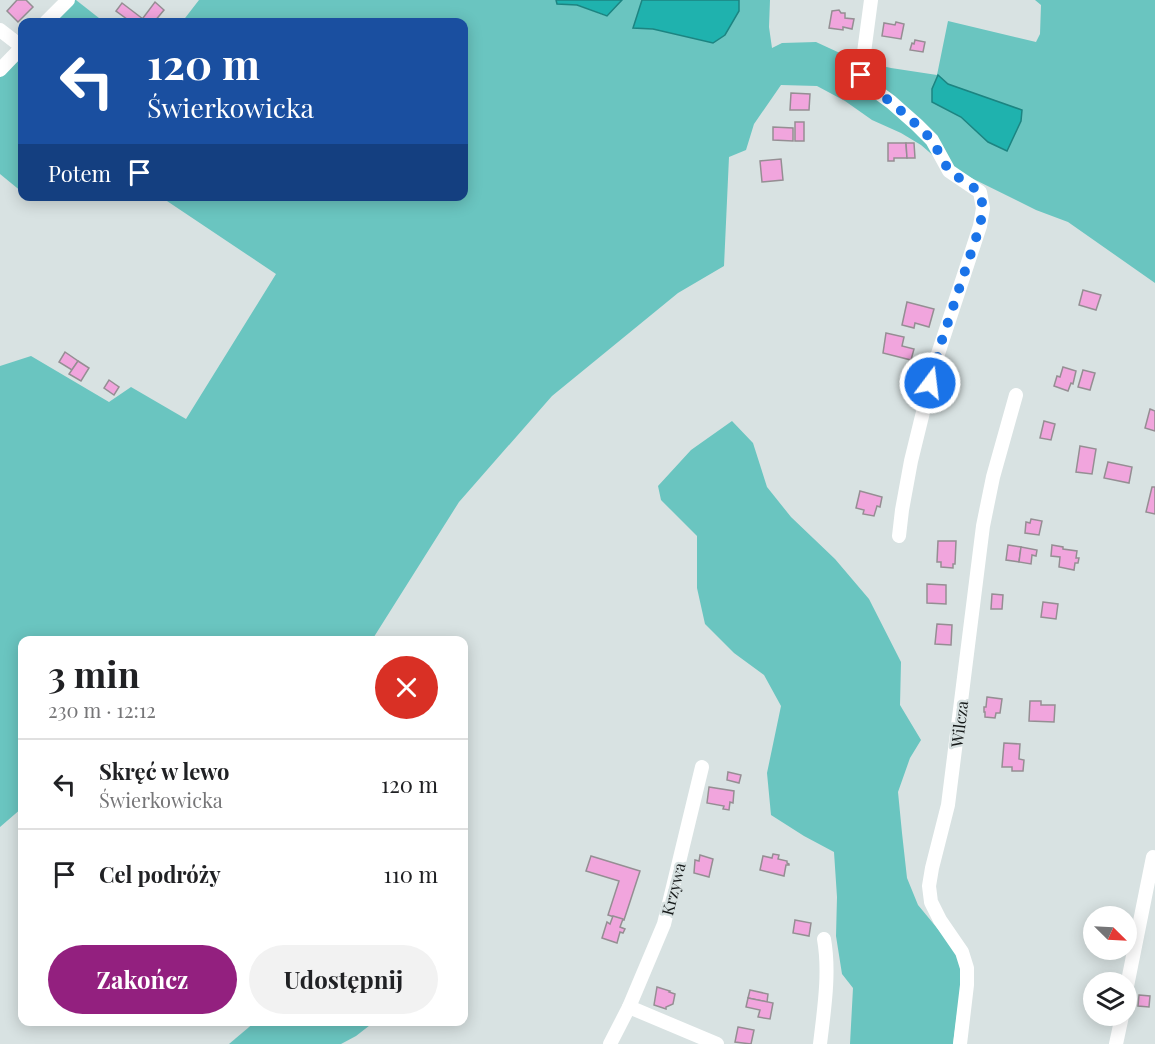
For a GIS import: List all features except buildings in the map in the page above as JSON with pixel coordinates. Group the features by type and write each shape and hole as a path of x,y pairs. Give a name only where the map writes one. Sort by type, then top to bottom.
{"street":[{"path":"50,18 68,0"},
{"path":"871,0 861,75 869,86 900,110 932,140 949,171 980,192 983,208 980,226 935,363 911,462 899,536"},
{"path":"0,30 18,44"},
{"path":"0,70 18,51"},
{"name":"Wilcza","path":"960,1044 968,986 967,968 962,952 940,920 931,902 929,886 948,805 983,526 993,477 1016,395"},
{"name":"Krzywa","path":"610,1044 629,1007 664,924 702,767"},
{"path":"1130,972 1153,857"},
{"path":"820,1044 826,968 824,939"},
{"path":"629,1007 717,1044"},
{"path":"1116,1044 1120,1026"}],"shaded area":[{"path":"73,0 76,0 99,18 56,18"},
{"path":"199,0 556,0 557,4 577,5 606,16 622,0 642,0 633,28 653,29 713,43 725,35 739,11 739,0 770,0 769,27 772,48 782,43 816,42 855,60 937,75 948,21 1036,42 1040,34 1041,5 1035,0 1155,0 1155,283 1068,222 1036,210 943,164 921,145 872,120 845,101 817,86 781,85 754,124 746,150 729,157 724,266 678,293 552,396 459,502 375,636 18,636 18,811 0,827 0,366 31,356 109,402 131,387 186,419 276,274 167,201 468,201 468,18 185,18","holes":["938,75 948,84 988,142 961,117 932,102"]},
{"path":"556,0 622,0 607,16 577,5 557,4"},
{"path":"642,0 739,0 739,11 725,35 713,43 653,29 633,28"},
{"path":"18,58 18,189 0,174 0,77"},
{"path":"938,75 948,84 1022,110 1021,121 1007,151 988,142 961,117 932,102 932,89"},
{"path":"732,421 753,443 767,487 791,517 835,559 869,599 901,662 900,705 921,740 910,758 898,792 907,878 918,905 956,951 961,965 953,1044 850,1044 853,988 842,974 836,936 837,897 834,852 771,815 767,773 781,706 764,675 734,653 705,624 697,588 697,536 661,500 658,486 691,450"},
{"path":"250,1026 369,1026 341,1044 229,1044"}],"route":[{"path":"861,75 869,86 891,102 932,140 949,171 980,192 983,208 980,226 930,383"}]}
